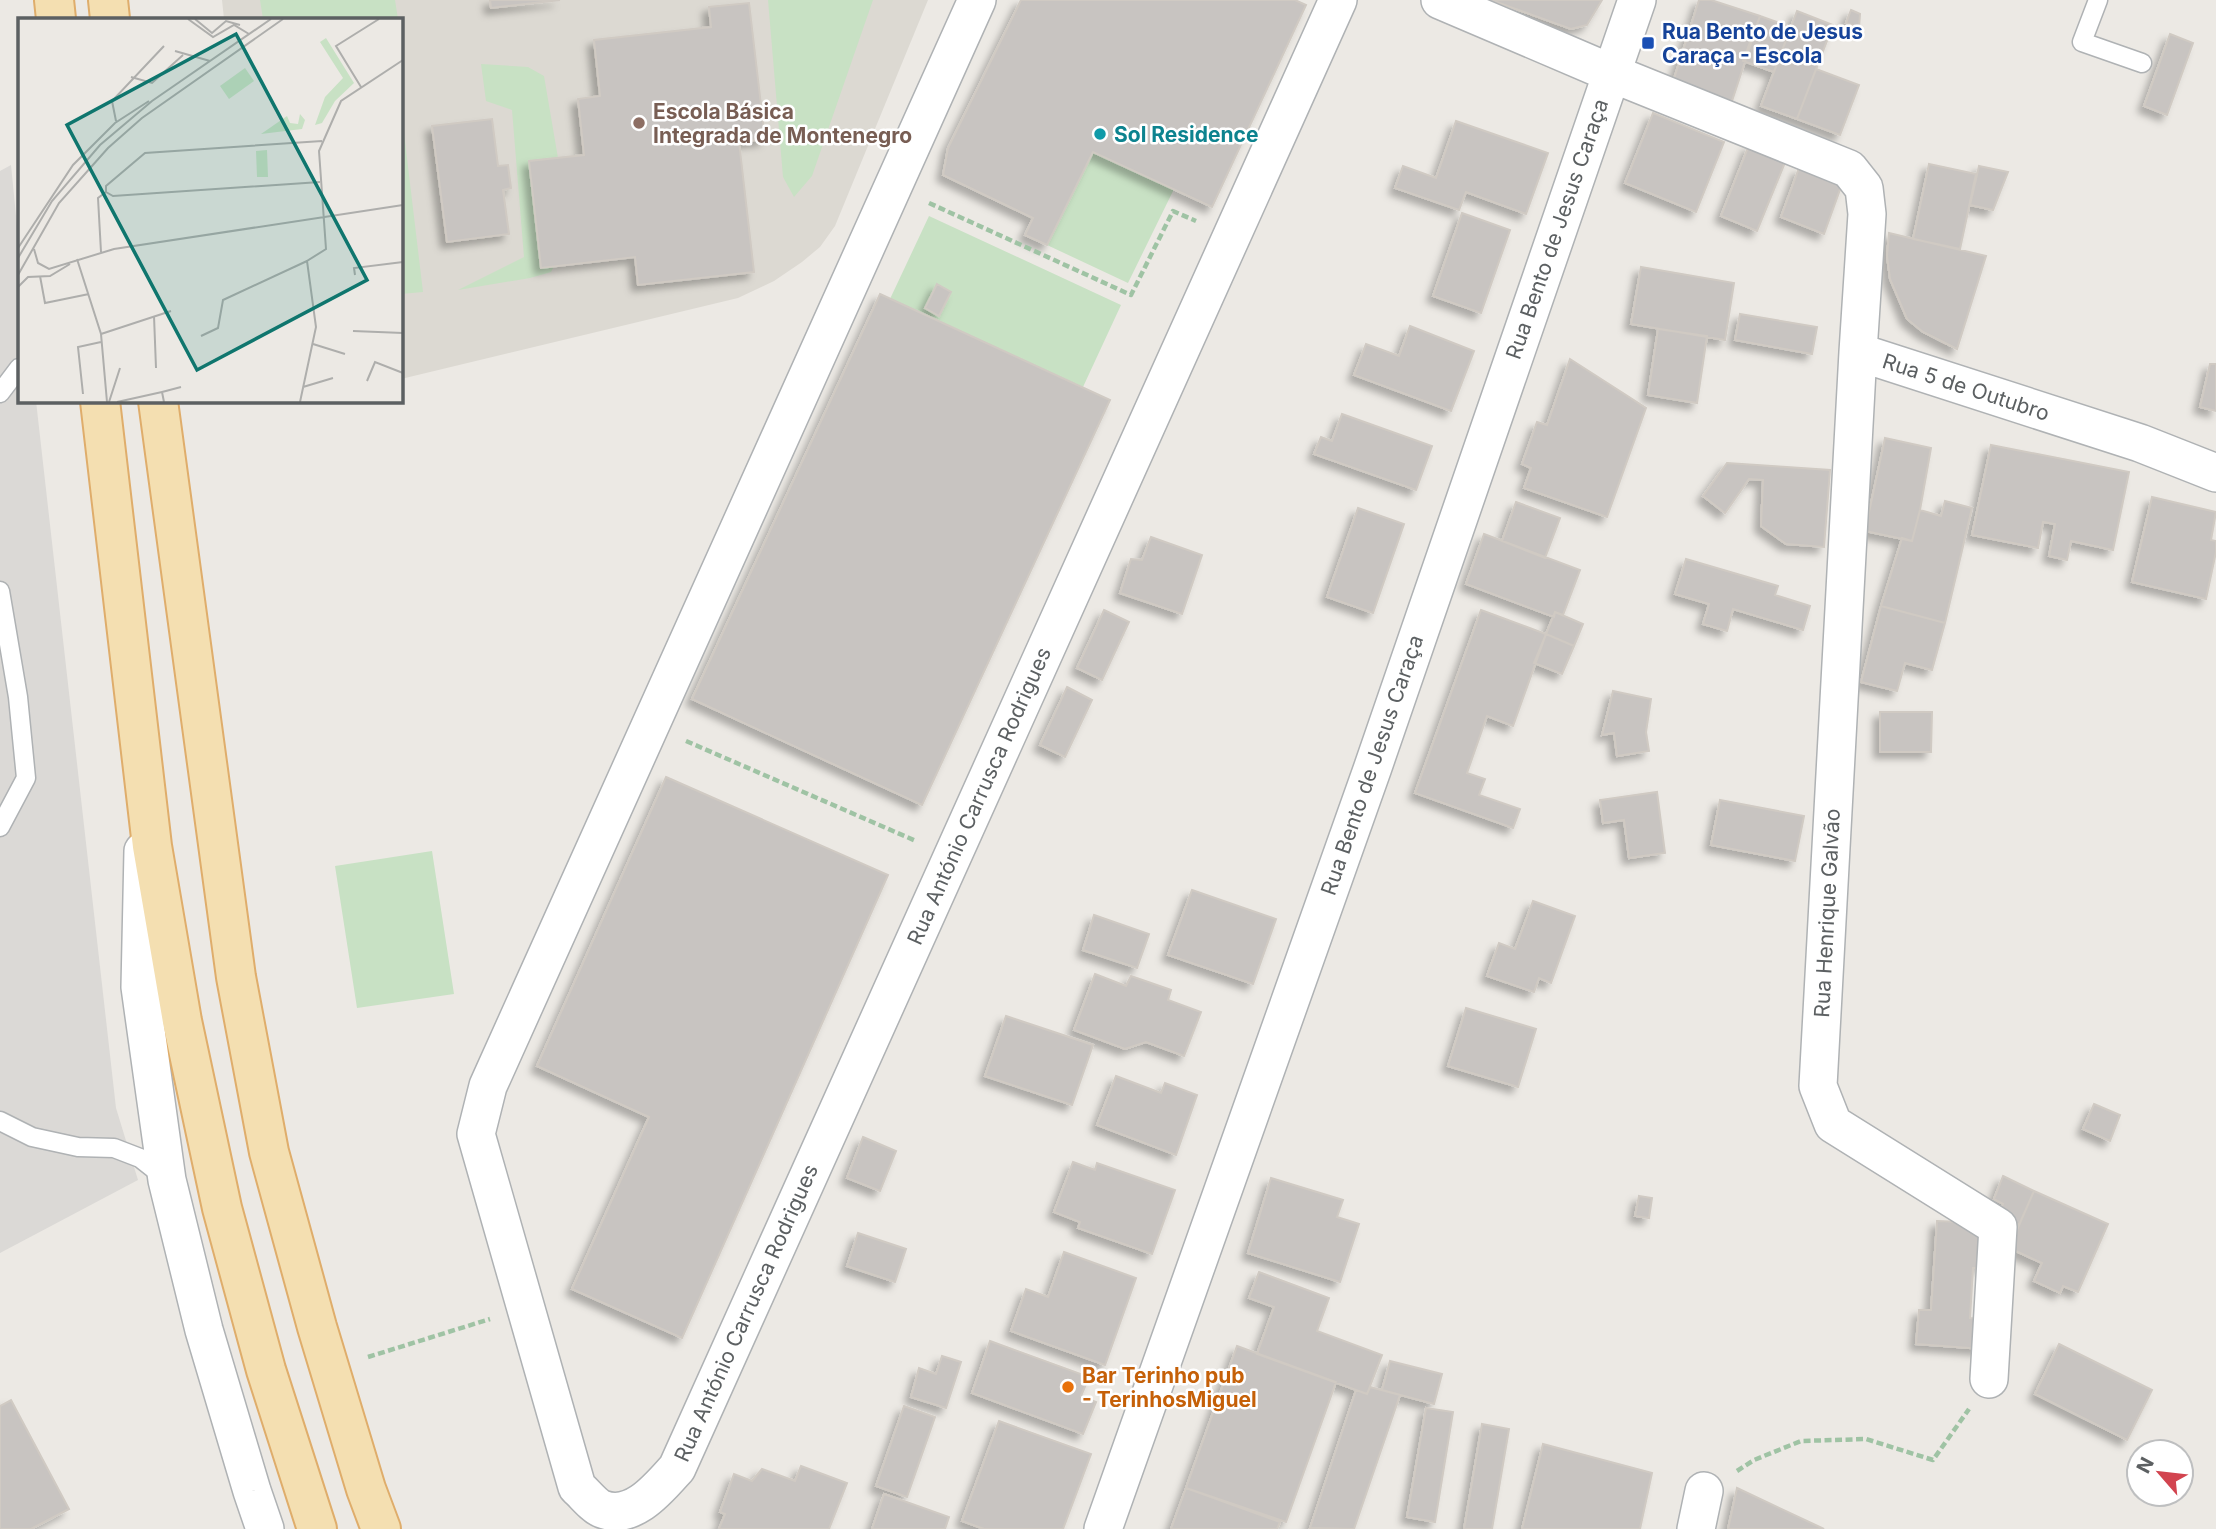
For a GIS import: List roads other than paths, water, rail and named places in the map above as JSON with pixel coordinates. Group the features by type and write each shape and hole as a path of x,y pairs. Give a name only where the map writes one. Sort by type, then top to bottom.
{"main road":[{"path":"54,0 56,18"},
{"path":"108,0 110,18"},
{"path":"100,402 152,845 182,1021 222,1208 266,1370 317,1529"},
{"path":"158,402 236,977 269,1152 330,1369 366,1489 381,1529"}],"street":[{"name":"Rua António Carrusca Rodrigues","path":"977,0 488,1086 476,1134 577,1487 601,1509 624,1520 648,1500 677,1468 1338,0"},
{"name":"Rua 5 de Outubro","path":"1440,0 1611,73 1849,169 1864,188 1867,214 1858,352 2140,443 2216,474"},
{"name":"Rua Bento de Jesus Caraça","path":"1103,1529 1377,754 1637,0"},
{"name":"Rua Henrique Galvão","path":"1858,352 1818,1086 1833,1124 1998,1227 1989,1379"},
{"path":"144,783 140,987 167,1180 204,1330 265,1529"},
{"path":"1696,1529 1703,1491"}],"lane":[{"path":"2098,0 2082,42 2142,63"},
{"path":"0,393 18,370"},
{"path":"0,591 18,697 26,778 0,827"},
{"path":"0,1121 32,1137 78,1147 114,1148 140,1158 167,1180"}],"place":[{"name":"Rua Bento de Jesus Caraça - Escola","path":"1648,43"},
{"name":"Escola Básica Integrada de Montenegro","path":"639,123"},
{"name":"Sol Residence","path":"1100,134"},
{"name":"Bar Terinho pub - TerinhosMiguel","path":"1068,1387"}]}
